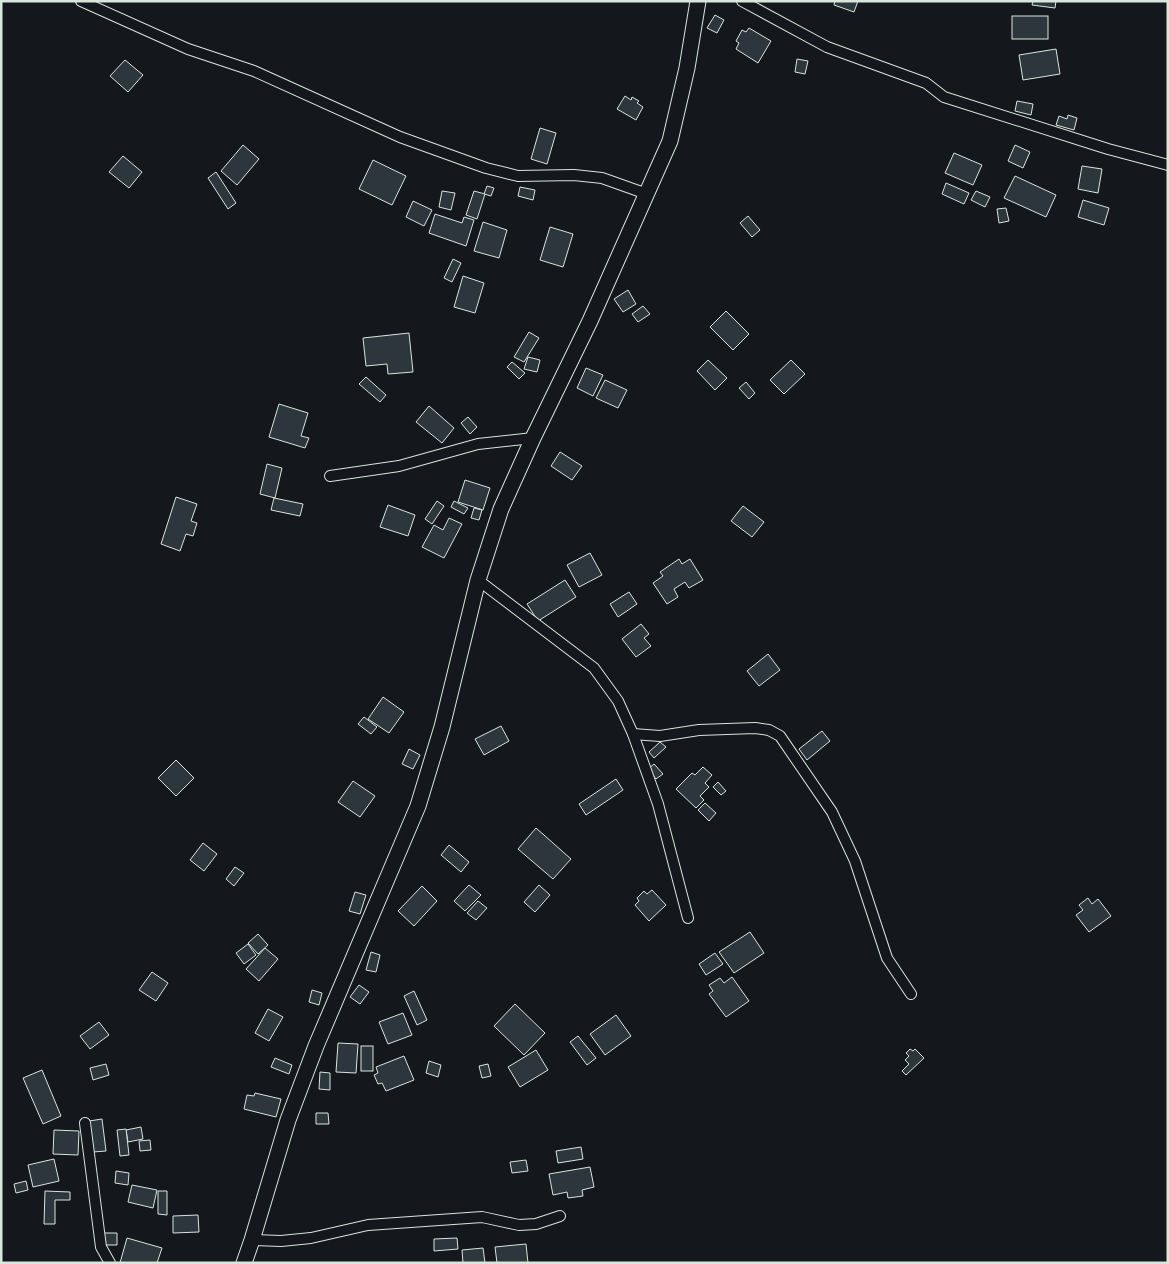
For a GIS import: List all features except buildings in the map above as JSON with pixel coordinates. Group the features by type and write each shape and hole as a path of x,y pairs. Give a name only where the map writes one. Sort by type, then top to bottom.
{"main road":[{"path":"244,1263 288,1120 316,1046 418,806 442,727 478,580 501,508 590,321 670,141 687,68 698,1"}],"street":[{"path":"81,1 188,48 254,71 400,137 486,168 518,176 574,175 602,178 647,194"},
{"path":"742,1 827,47 926,83 944,96 1108,149 1168,165"},
{"path":"330,476 399,466 478,444 533,438"},
{"path":"478,580 594,668 618,701 633,734 658,804 688,918"},
{"path":"633,734 660,736 699,730 755,728 769,730 780,736 832,812 855,861 887,958 911,994"},
{"path":"85,1123 101,1247 110,1263"},
{"path":"252,1240 281,1241 311,1238 368,1225 474,1217 519,1225 536,1224 560,1216"}]}
